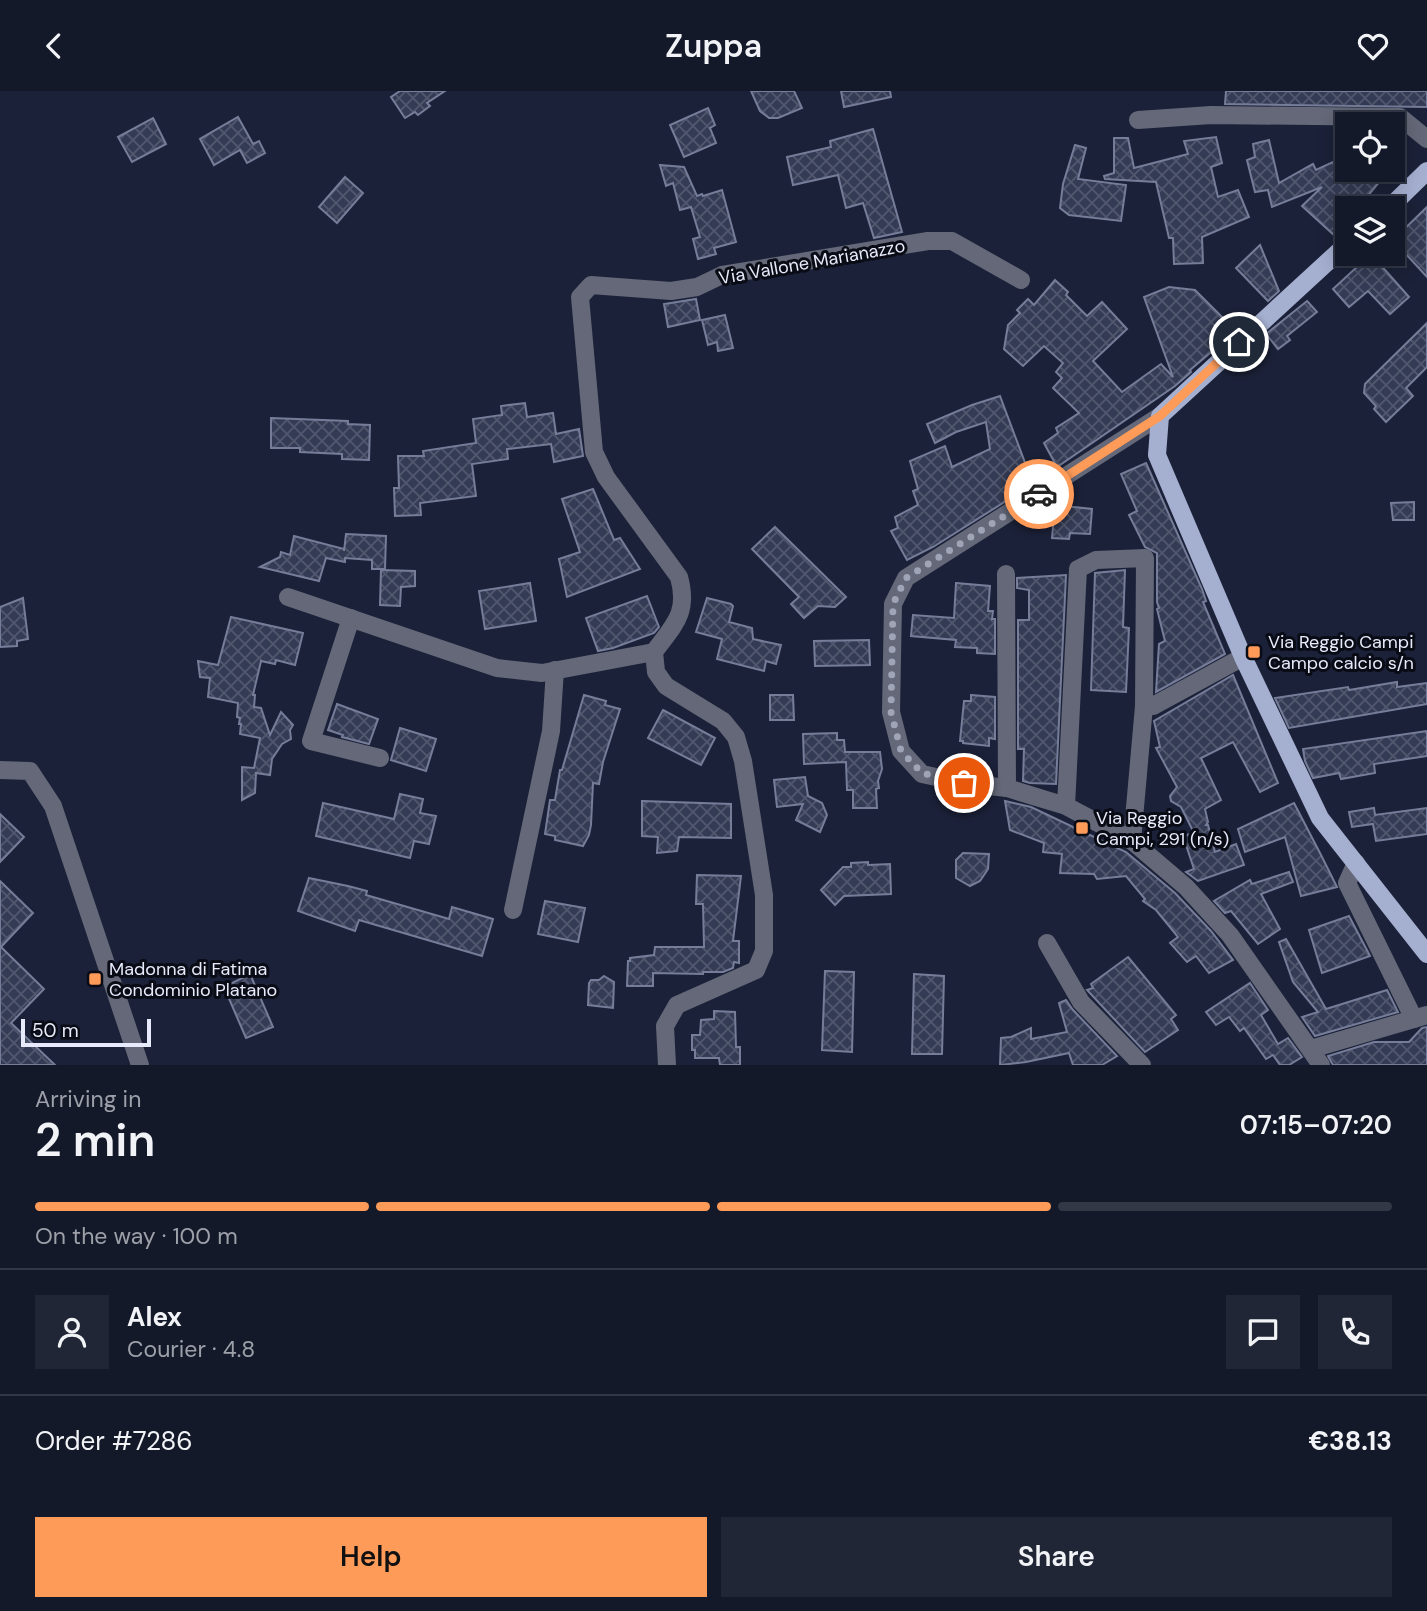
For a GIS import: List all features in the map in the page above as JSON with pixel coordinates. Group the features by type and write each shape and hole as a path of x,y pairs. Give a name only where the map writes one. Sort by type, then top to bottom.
{"main road":[{"path":"1401,196 1427,171"},
{"path":"1335,255 1160,416 1157,454 1243,657 1320,818 1427,954"}],"street":[{"path":"1138,120 1211,115 1399,117 1427,139"},
{"name":"Via Vallone Marianazzo","path":"654,652 681,614 684,594 679,577 606,477 594,452 580,297 591,285 671,292 697,287 722,275 928,241 952,241 1021,280"},
{"path":"1160,416 906,578 893,604 891,712 901,751 922,773 964,783 1007,788 1066,806 1132,841 1186,887 1230,935 1321,1065"},
{"path":"1066,806 1078,569 1096,560 1145,558 1144,706 1132,841"},
{"path":"1006,574 1007,788"},
{"path":"288,597 497,668 542,673 654,652 656,672 666,686 723,720 736,737 743,761 764,895 764,951 756,970 677,1005 665,1026 667,1065"},
{"path":"351,618 311,741 380,758"},
{"path":"1144,706 1153,706 1243,657"},
{"path":"513,911 551,731 555,670"},
{"path":"0,770 30,771 53,806 140,1065"},
{"path":"1311,1049 1421,1017 1347,883 1356,863"},
{"path":"1047,943 1081,1002 1142,1065"}],"building":[{"path":"400,91 445,91 427,103 430,106 418,115 415,112 405,118 391,97"},
{"path":"751,91 794,91 802,108 778,118 769,118 760,111"},
{"path":"841,91 890,91 891,97 844,107"},
{"path":"1226,91 1427,91 1427,107 1225,104"},
{"path":"708,108 715,125 710,128 716,143 684,157 670,125"},
{"path":"238,117 253,144 259,141 265,153 247,163 240,150 214,165 200,139"},
{"path":"153,118 166,144 132,162 118,137"},
{"path":"873,129 902,232 874,238 863,203 846,208 838,175 793,185 787,157 831,147 830,141"},
{"path":"1216,137 1222,163 1211,167 1218,197 1238,190 1249,217 1202,237 1203,263 1174,264 1173,238 1169,238 1156,182 1105,179 1104,176 1114,173 1114,138 1128,138 1134,168 1188,154 1184,141"},
{"path":"1269,140 1279,183 1313,164 1316,170 1335,161 1335,182 1379,182 1368,196 1335,196 1335,236 1302,206 1322,187 1272,207 1268,190 1255,192 1247,160 1255,157 1253,144"},
{"path":"1075,145 1086,148 1078,179 1126,185 1121,221 1069,215 1060,208 1063,184"},
{"path":"660,165 684,167 697,196 722,190 736,242 714,248 716,254 698,259 693,239 700,237 691,207 680,210 673,183 666,186"},
{"path":"345,177 363,193 337,223 319,207"},
{"path":"1427,207 1427,277 1405,253 1405,228"},
{"path":"1260,245 1279,291 1268,301 1236,268"},
{"path":"1358,266 1382,266 1409,297 1390,314 1368,291 1349,307 1333,289"},
{"path":"1055,280 1087,316 1102,302 1127,329 1093,361 1122,392 1161,364 1173,377 1144,297 1169,287 1195,290 1236,331 1175,386 1057,467 1044,443 1058,433 1056,428 1079,413 1053,388 1062,378 1056,372 1063,363 1044,346 1023,366 1004,349 1008,325 1020,313 1017,310 1028,299 1034,305"},
{"path":"696,299 700,320 668,327 664,304"},
{"path":"1307,301 1317,312 1287,336 1290,340 1278,349 1266,334"},
{"path":"725,315 733,348 718,351 717,342 708,345 702,320"},
{"path":"1427,323 1427,367 1406,388 1413,396 1386,422 1364,393 1365,384"},
{"path":"1000,396 1033,484 933,547 907,560 891,531 898,528 895,517 918,505 913,491 918,489 910,461 945,446 952,467 990,449 986,422 956,432 935,443 927,424"},
{"path":"525,403 527,417 553,413 556,434 579,429 583,456 554,462 551,444 507,449 508,459 472,464 476,496 420,503 421,515 395,516 394,488 399,488 398,456 424,456 423,451 476,443 473,419 502,415 501,406"},
{"path":"271,418 348,421 348,424 370,425 369,460 342,459 342,454 300,452 300,448 271,448"},
{"path":"1146,463 1202,589 1206,601 1203,602 1225,654 1156,692 1159,644 1165,641 1157,609 1157,553 1145,547 1129,515 1137,511 1121,474"},
{"path":"593,489 614,540 620,538 640,569 567,597 559,559 580,552 562,499"},
{"path":"1414,502 1414,520 1393,520 1391,503"},
{"path":"1055,505 1092,509 1090,534 1070,533 1069,539 1052,538"},
{"path":"775,527 846,597 835,607 818,606 804,618 791,604 799,597 752,549"},
{"path":"346,534 386,536 385,569 372,569 372,560 345,558 345,562 326,558 319,581 260,567 280,557 281,552 290,555 294,536 344,551"},
{"path":"381,570 415,571 415,586 401,587 400,606 380,605"},
{"path":"1125,570 1123,627 1129,628 1126,692 1091,690 1095,573"},
{"path":"1066,575 1056,784 1030,783 1023,781 1024,749 1018,749 1018,620 1029,620 1029,590 1017,588 1017,578"},
{"path":"530,583 536,621 485,629 479,591"},
{"path":"956,583 990,586 988,611 993,611 992,619 995,619 995,654 977,653 977,648 955,647 956,640 911,636 913,615 954,618"},
{"path":"647,596 659,627 654,633 598,651 586,618"},
{"path":"23,598 28,639 17,641 17,646 0,647 0,607"},
{"path":"707,598 731,604 733,606 729,622 752,628 753,639 781,645 776,664 766,661 764,671 717,659 722,639 696,632"},
{"path":"231,617 303,633 295,665 276,660 275,664 261,661 253,695 254,707 261,708 270,735 281,712 293,725 290,730 291,739 282,744 272,759 270,775 256,773 255,793 242,800 242,767 254,768 260,738 240,734 238,703 208,697 210,678 200,677 198,661 218,665"},
{"path":"869,640 870,665 815,666 814,641"},
{"path":"1233,675 1278,783 1260,792 1233,742 1201,758 1221,800 1205,809 1208,822 1206,825 1215,852 1236,844 1244,865 1198,881 1186,872 1194,869 1183,836 1194,833 1181,807 1171,801 1170,796 1177,787 1156,748 1160,747 1154,721"},
{"path":"1397,682 1397,687 1427,683 1427,704 1289,728 1275,698 1348,687 1349,690"},
{"path":"584,695 606,701 605,705 620,709 599,784 593,783 591,825 583,846 555,840 555,836 545,834 550,800 555,800 560,770"},
{"path":"770,695 793,695 794,720 770,720"},
{"path":"971,695 995,697 995,739 989,738 989,746 960,741 964,701 971,701"},
{"path":"337,704 378,719 369,744 342,737 343,735 328,730"},
{"path":"663,710 715,738 701,765 648,738"},
{"path":"400,728 436,739 426,771 391,760"},
{"path":"1427,731 1427,756 1374,764 1375,773 1341,779 1339,773 1313,778 1305,761 1303,749"},
{"path":"837,733 837,740 844,740 845,752 880,752 882,769 879,788 876,789 877,808 853,808 853,790 847,790 846,762 804,764 803,734"},
{"path":"805,777 808,796 822,803 827,815 820,832 796,820 803,804 777,807 774,780"},
{"path":"400,794 423,799 420,813 436,816 429,844 414,841 410,858 316,836 323,803 394,819"},
{"path":"642,801 731,804 731,838 679,837 677,851 657,853 658,837 642,836"},
{"path":"1005,801 1031,807 1126,852 1175,893 1211,931 1233,960 1209,973 1196,956 1187,962 1170,943 1178,937 1156,910 1143,901 1145,899 1126,876 1097,879 1094,874 1060,873 1062,854 1043,852 1044,843 1010,830"},
{"path":"1294,803 1337,887 1301,896 1285,837 1245,852 1238,829"},
{"path":"1374,808 1375,815 1427,808 1427,834 1376,841 1373,824 1352,827 1349,812"},
{"path":"0,814 24,837 0,862"},
{"path":"963,853 989,854 988,869 980,881 970,886 956,878 956,860"},
{"path":"868,862 868,865 890,864 891,894 844,896 835,905 821,890 843,867 851,867 851,863"},
{"path":"1289,872 1293,882 1261,894 1280,929 1258,944 1231,911 1225,913 1214,901 1250,880 1252,884"},
{"path":"697,875 741,876 733,941 739,941 739,963 734,962 733,968 723,972 653,973 653,986 627,986 630,958 654,955 655,947 704,947 703,904 696,904"},
{"path":"309,878 367,891 366,895 449,919 452,907 493,919 482,956 359,920 355,931 298,911"},
{"path":"0,881 33,913 1,947 44,989 11,1023 55,1065 0,1065"},
{"path":"545,901 585,908 578,942 538,934"},
{"path":"1349,916 1370,956 1322,973 1309,930"},
{"path":"1286,939 1326,1009 1387,990 1398,1012 1315,1036 1302,1017 1318,1012 1293,982 1279,942"},
{"path":"1128,957 1176,1015 1171,1019 1178,1030 1145,1052 1087,990 1093,988 1091,984"},
{"path":"825,971 854,972 852,1052 822,1050"},
{"path":"250,974 273,1027 246,1038 224,987"},
{"path":"914,974 944,976 942,1054 912,1054"},
{"path":"604,976 614,982 613,1008 588,1005 589,983"},
{"path":"1250,983 1268,1010 1261,1015 1278,1044 1288,1038 1302,1057 1289,1065 1280,1065 1273,1055 1266,1059 1244,1028 1240,1031 1229,1017 1216,1025 1206,1012"},
{"path":"1066,1000 1117,1056 1102,1065 1073,1065 1069,1053 1000,1065 1001,1038 1011,1037 1031,1028 1031,1039 1067,1032 1059,1003"},
{"path":"714,1011 735,1012 736,1047 740,1047 740,1065 720,1065 719,1058 695,1058 692,1035 700,1035 701,1020 714,1019"},
{"path":"1427,1027 1427,1065 1333,1065 1328,1056 1374,1042 1409,1042 1422,1028"}],"way so far":[{"path":"964,783 922,773 901,751 891,712 893,604 906,578 1039,494"}],"place":[{"name":"Via Reggio Campi Campo calcio s/n","path":"1254,652"},
{"name":"Via Reggio Campi, 291 (n/s)","path":"1082,828"},
{"name":"Madonna di Fatima Condominio Platano","path":"95,979"}],"route":[{"path":"1039,494 1160,416 1239,342"}]}
